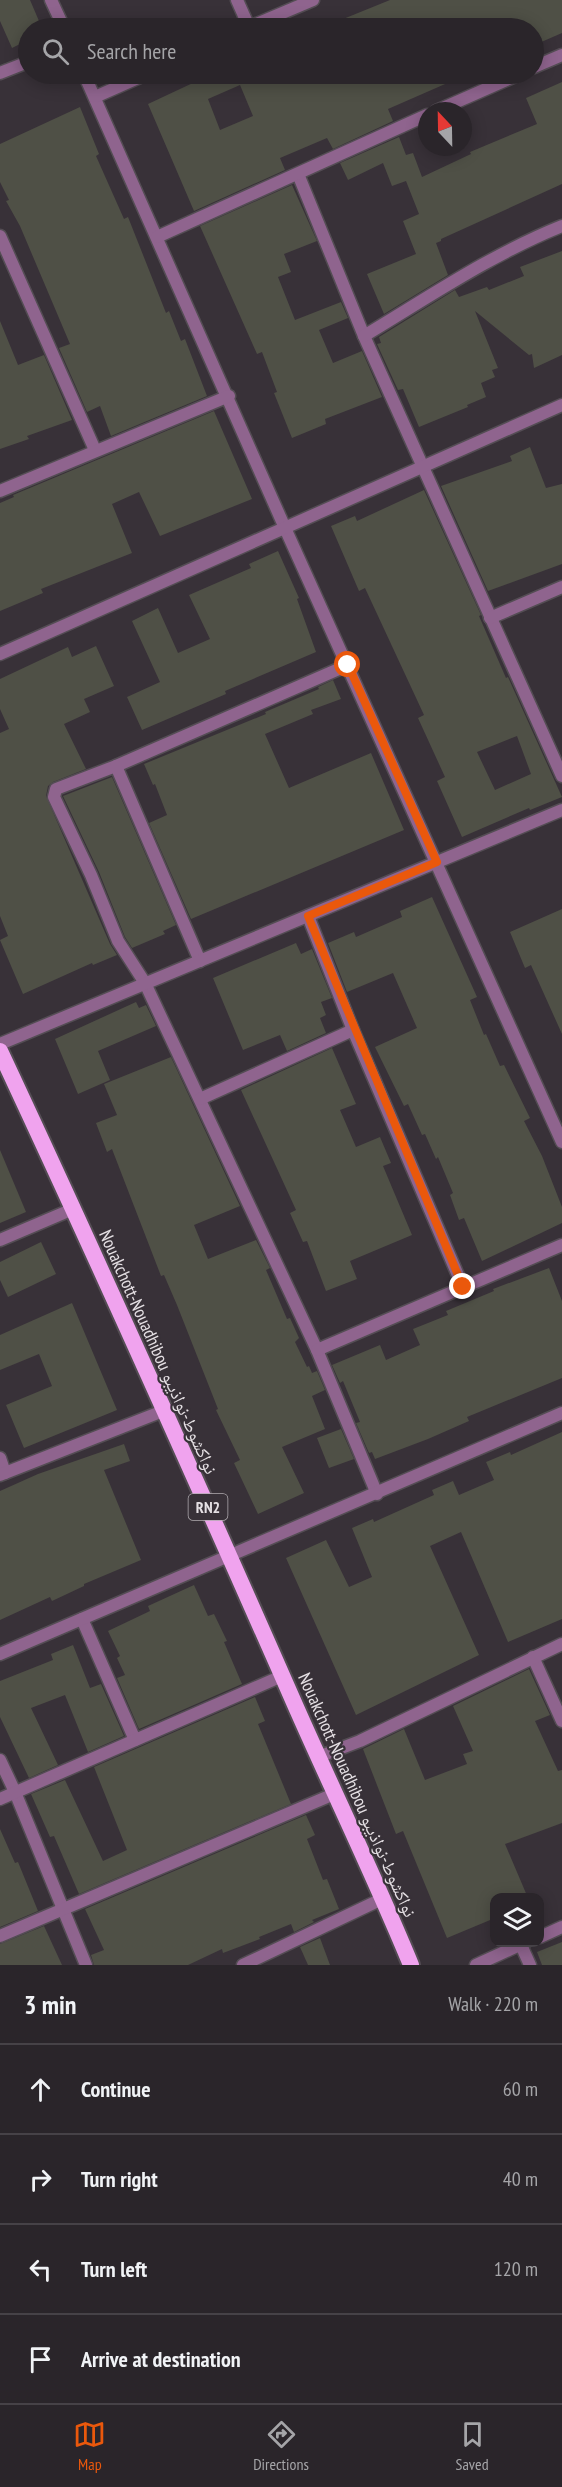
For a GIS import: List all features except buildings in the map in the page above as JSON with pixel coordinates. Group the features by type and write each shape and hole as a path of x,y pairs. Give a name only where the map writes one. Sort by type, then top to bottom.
{"highway":[{"name":"Nouakchott-Nouadhibou نواكشوط-نواذيبو","path":"0,1051 231,1557 334,1794 384,1898 411,1965"}],"street":[{"path":"51,0 59,18"},
{"path":"237,0 244,18"},
{"path":"271,18 313,0"},
{"path":"544,63 562,55"},
{"path":"0,74 18,66"},
{"path":"89,84 229,396 285,528 562,1142"},
{"path":"95,97 124,84"},
{"path":"456,102 497,84"},
{"path":"157,237 418,119"},
{"path":"298,174 364,336 562,776"},
{"path":"364,336 523,242 562,226"},
{"path":"0,236 95,450"},
{"path":"0,491 229,396"},
{"path":"0,654 562,405"},
{"path":"490,618 562,587"},
{"path":"348,665 116,766 56,789 54,797 91,875 118,941 146,983 317,1350 377,1494"},
{"path":"116,766 200,961"},
{"path":"0,1044 562,810"},
{"path":"308,916 353,1029 463,1287"},
{"path":"200,1099 353,1029"},
{"path":"0,1239 73,1209"},
{"path":"317,1350 562,1245"},
{"path":"0,1458 2,1474 163,1411"},
{"path":"0,1654 231,1557 562,1413"},
{"path":"82,1619 135,1740"},
{"path":"318,1757 360,1741 562,1644"},
{"path":"533,1657 562,1721"},
{"path":"0,1799 282,1676"},
{"path":"0,1760 86,1965"},
{"path":"0,1936 334,1794"},
{"path":"243,1965 384,1898"},
{"path":"544,1935 562,1926"},
{"path":"476,1965 517,1947"},
{"path":"525,1947 530,1965"}],"route":[{"path":"348,665 437,862 308,916 353,1029 463,1287"}]}
